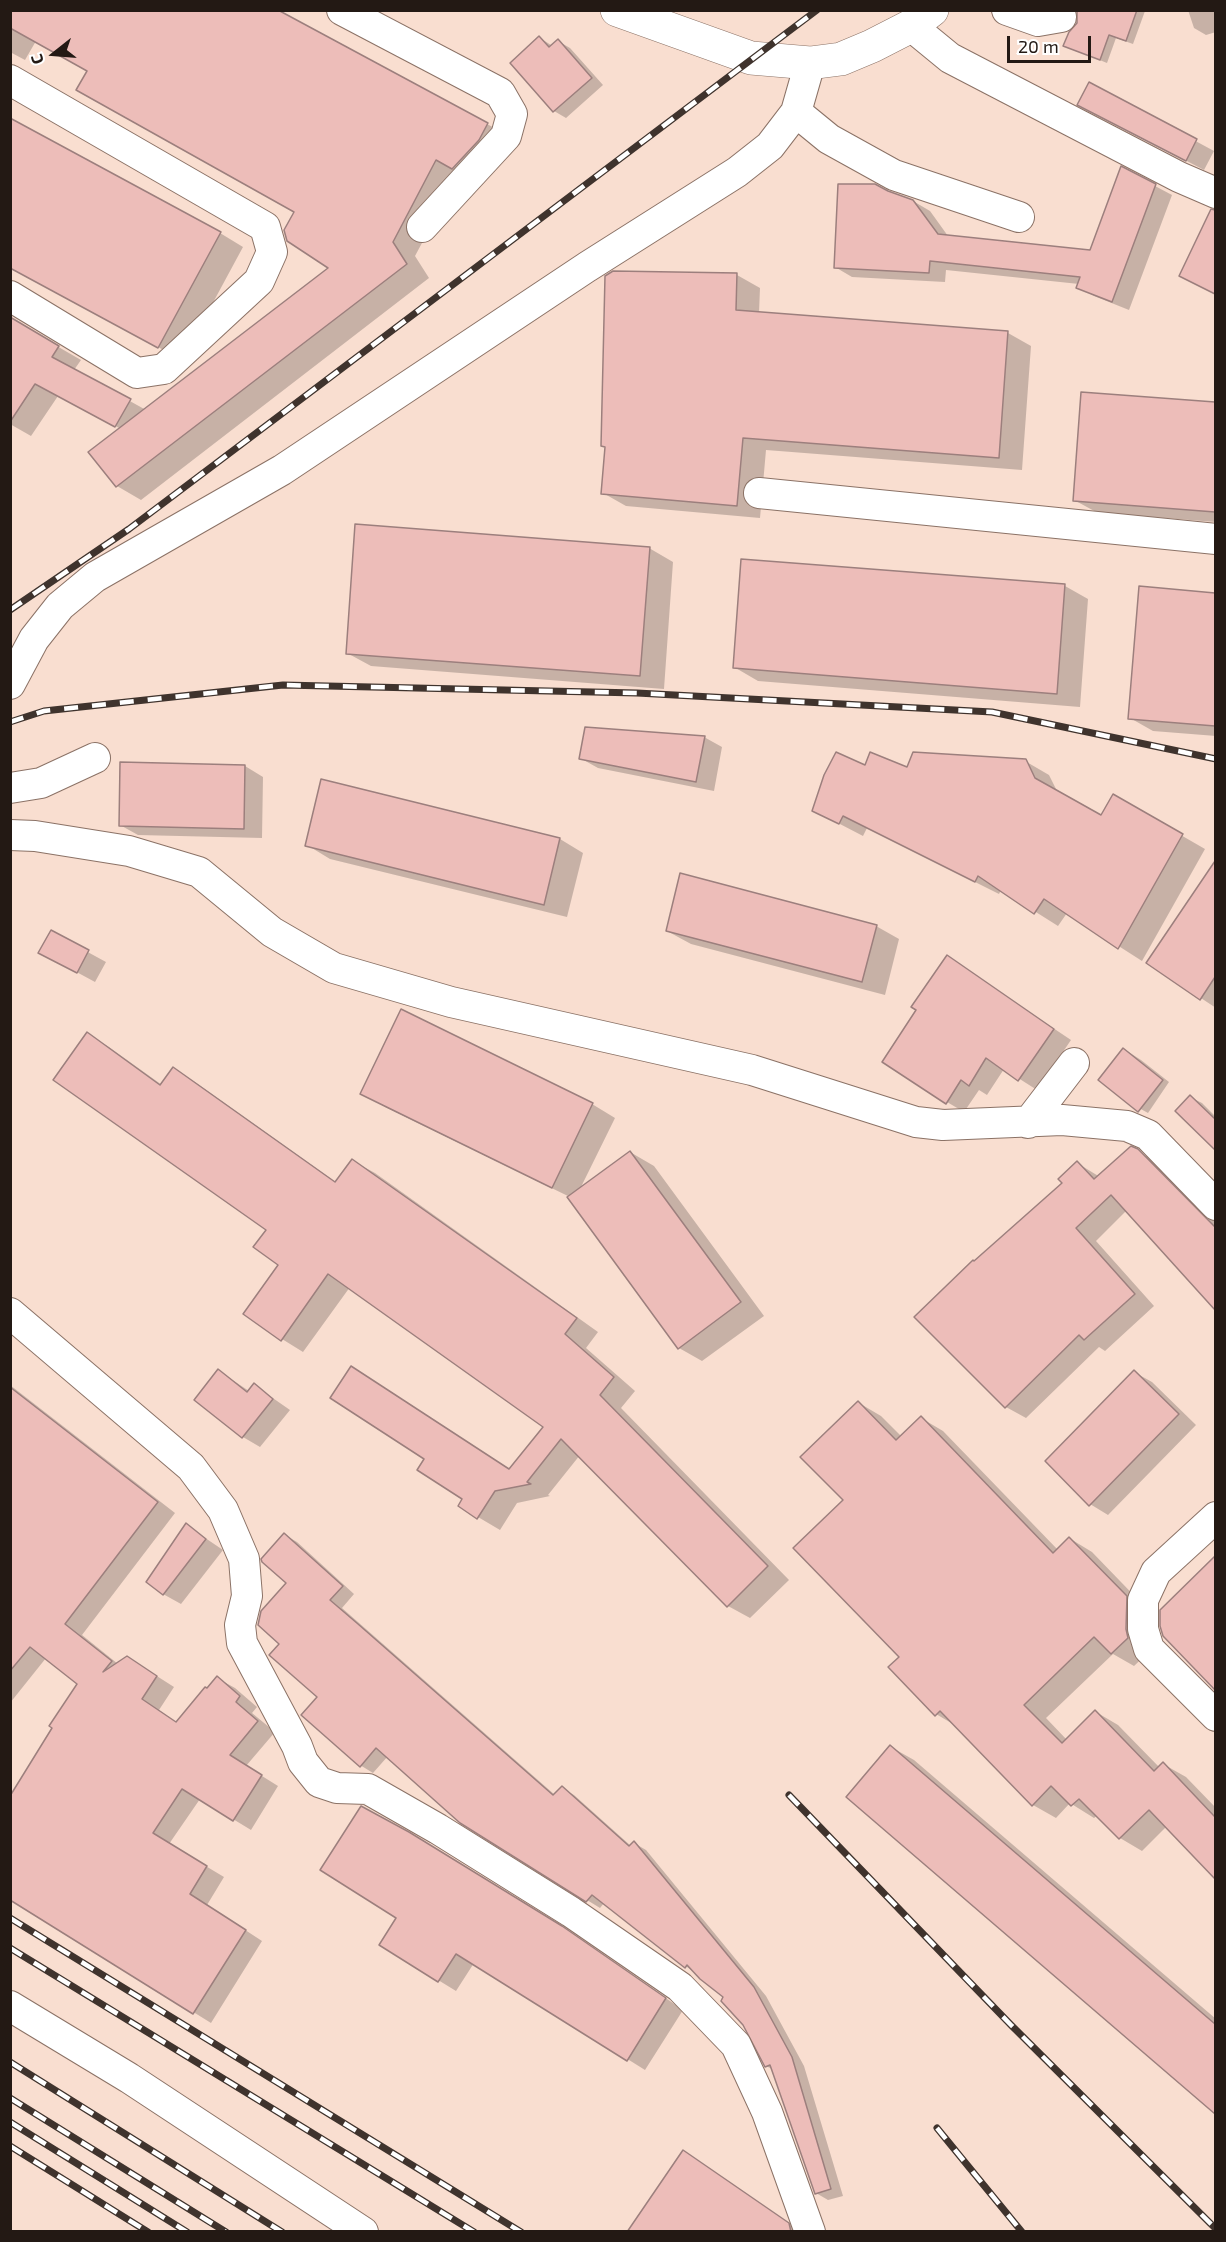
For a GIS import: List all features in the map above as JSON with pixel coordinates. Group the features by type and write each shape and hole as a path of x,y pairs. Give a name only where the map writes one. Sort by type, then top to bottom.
{"main road":[{"path":"617,10 752,58 810,63 842,59 872,46 921,18"}],"street":[{"path":"342,10 500,93 512,114 506,136 422,227"},
{"path":"1007,10 1038,21 1061,17"},
{"path":"921,18 950,58 1215,194"},
{"path":"10,684 34,639 60,606 95,577 282,470 588,267 737,172 770,146 796,112 810,63"},
{"path":"10,80 265,227 272,252 260,281 164,369 138,373 10,296"},
{"path":"796,112 829,139 894,175 1019,217"},
{"path":"759,493 1215,539"},
{"path":"10,788 41,783 95,758"},
{"path":"10,835 35,836 129,851 199,872 272,932 334,968 451,1002 752,1070 916,1122 943,1125 1062,1120 1127,1126 1148,1135 1215,1205"},
{"path":"1028,1123 1074,1063"},
{"path":"10,1312 191,1467 223,1510 244,1559 247,1596 240,1625 242,1643 297,1746 303,1762 319,1782 337,1788 368,1789 438,1829 571,1912 680,1987 736,2045 767,2112 810,2232"},
{"path":"1215,1516 1156,1572 1143,1600 1143,1629 1149,1649 1215,1716"},
{"path":"10,2006 129,2078 363,2232"}],"building":[{"path":"10,10 278,10 488,123 479,140 452,169 436,160 393,242 407,264 116,487 88,452 328,268 287,241 284,230 294,212 76,90 87,71 10,28"},
{"path":"1077,10 1137,10 1126,41 1109,35 1100,60 1063,46 1069,32 1077,23"},
{"path":"539,36 549,47 558,39 592,78 553,112 510,63"},
{"path":"1089,82 1197,139 1186,161 1077,105"},
{"path":"10,118 221,232 158,348 10,268"},
{"path":"1121,166 1156,184 1112,302 1076,288 1080,277 930,261 929,273 834,268 838,184 875,184 913,200 938,234 1090,250"},
{"path":"1211,209 1215,210 1215,294 1179,276"},
{"path":"613,271 737,273 736,310 1008,331 999,458 743,438 737,506 601,494 605,447 601,446 605,276"},
{"path":"10,317 59,346 52,357 131,399 115,427 35,384 10,422"},
{"path":"1081,392 1215,402 1215,512 1073,501"},
{"path":"355,524 650,547 640,676 346,654"},
{"path":"741,559 1065,584 1057,694 733,668"},
{"path":"1139,586 1215,593 1215,726 1128,719"},
{"path":"585,727 705,736 696,782 579,759"},
{"path":"836,752 865,765 870,752 907,767 913,752 1026,759 1035,778 1101,815 1113,794 1183,834 1118,949 1044,899 1034,914 978,876 975,882 843,816 839,824 812,811 824,775"},
{"path":"120,762 245,765 244,829 119,826"},
{"path":"321,779 560,838 544,905 305,846"},
{"path":"1215,861 1215,977 1200,1000 1146,963"},
{"path":"680,873 877,925 862,982 666,931"},
{"path":"51,930 89,950 77,973 38,953"},
{"path":"947,955 1054,1029 1018,1081 986,1058 969,1086 961,1080 946,1104 882,1062 916,1010 911,1007"},
{"path":"401,1009 593,1103 552,1188 360,1094"},
{"path":"87,1032 160,1085 173,1067 335,1182 352,1159 577,1318 565,1334 614,1377 600,1395 768,1566 727,1607 561,1439 527,1482 531,1484 495,1491 477,1519 458,1506 462,1499 417,1470 424,1459 330,1398 351,1366 509,1469 543,1427 328,1274 281,1341 243,1314 278,1265 253,1247 266,1230 53,1080"},
{"path":"1123,1048 1163,1080 1138,1112 1098,1080"},
{"path":"1190,1095 1215,1119 1215,1150 1175,1111"},
{"path":"1131,1146 1138,1149 1215,1227 1215,1310 1111,1195 1076,1228 1135,1294 1084,1340 1079,1335 1005,1408 914,1317 973,1260 1062,1183 1058,1179 1077,1161 1094,1179"},
{"path":"630,1151 741,1302 678,1349 567,1197"},
{"path":"218,1369 247,1392 254,1383 273,1399 242,1438 194,1400"},
{"path":"1134,1370 1179,1414 1089,1506 1045,1461"},
{"path":"10,1387 158,1502 65,1624 112,1661 103,1672 127,1656 157,1676 142,1699 176,1722 217,1676 240,1696 236,1702 258,1721 230,1755 262,1775 233,1821 182,1789 153,1833 207,1866 190,1894 246,1930 193,2014 10,1900 10,1796 52,1728 49,1726 77,1684 30,1647 10,1671"},
{"path":"858,1401 896,1440 921,1416 1053,1553 1069,1537 1127,1596 1128,1638 1111,1654 1094,1637 1024,1705 1062,1743 1095,1710 1154,1771 1163,1762 1215,1817 1215,1879 1149,1810 1119,1839 1079,1799 1071,1806 1051,1786 1032,1806 940,1711 935,1716 888,1667 899,1657 793,1548 843,1500 800,1457"},
{"path":"186,1523 206,1539 163,1595 146,1582"},
{"path":"284,1533 343,1586 330,1600 553,1795 562,1786 629,1846 634,1841 754,1987 792,2057 831,2189 815,2194 770,2065 765,2067 743,2025 721,2001 723,1997 700,1979 687,1965 685,1968 592,1895 586,1902 460,1823 376,1748 360,1767 301,1715 317,1697 269,1655 279,1644 258,1625 261,1611 286,1583 261,1559"},
{"path":"1215,1556 1215,1690 1163,1636 1160,1626 1160,1610"},
{"path":"890,1745 1215,2024 1215,2114 846,1797"},
{"path":"361,1806 409,1832 562,1926 666,1998 627,2061 456,1954 438,1982 379,1945 396,1918 320,1870"},
{"path":"683,2150 789,2223 791,2232 627,2232"}],"railway":[{"path":"10,610 129,529 817,10"},
{"path":"10,722 44,711 283,685 637,693 992,712 1216,759"},
{"path":"789,1795 1011,2025 1216,2229"},
{"path":"10,1918 521,2232"},
{"path":"10,1948 474,2232"},
{"path":"10,2062 282,2232"},
{"path":"10,2098 226,2232"},
{"path":"10,2122 187,2232"},
{"path":"937,2128 1022,2232"},
{"path":"10,2146 148,2232"}]}
